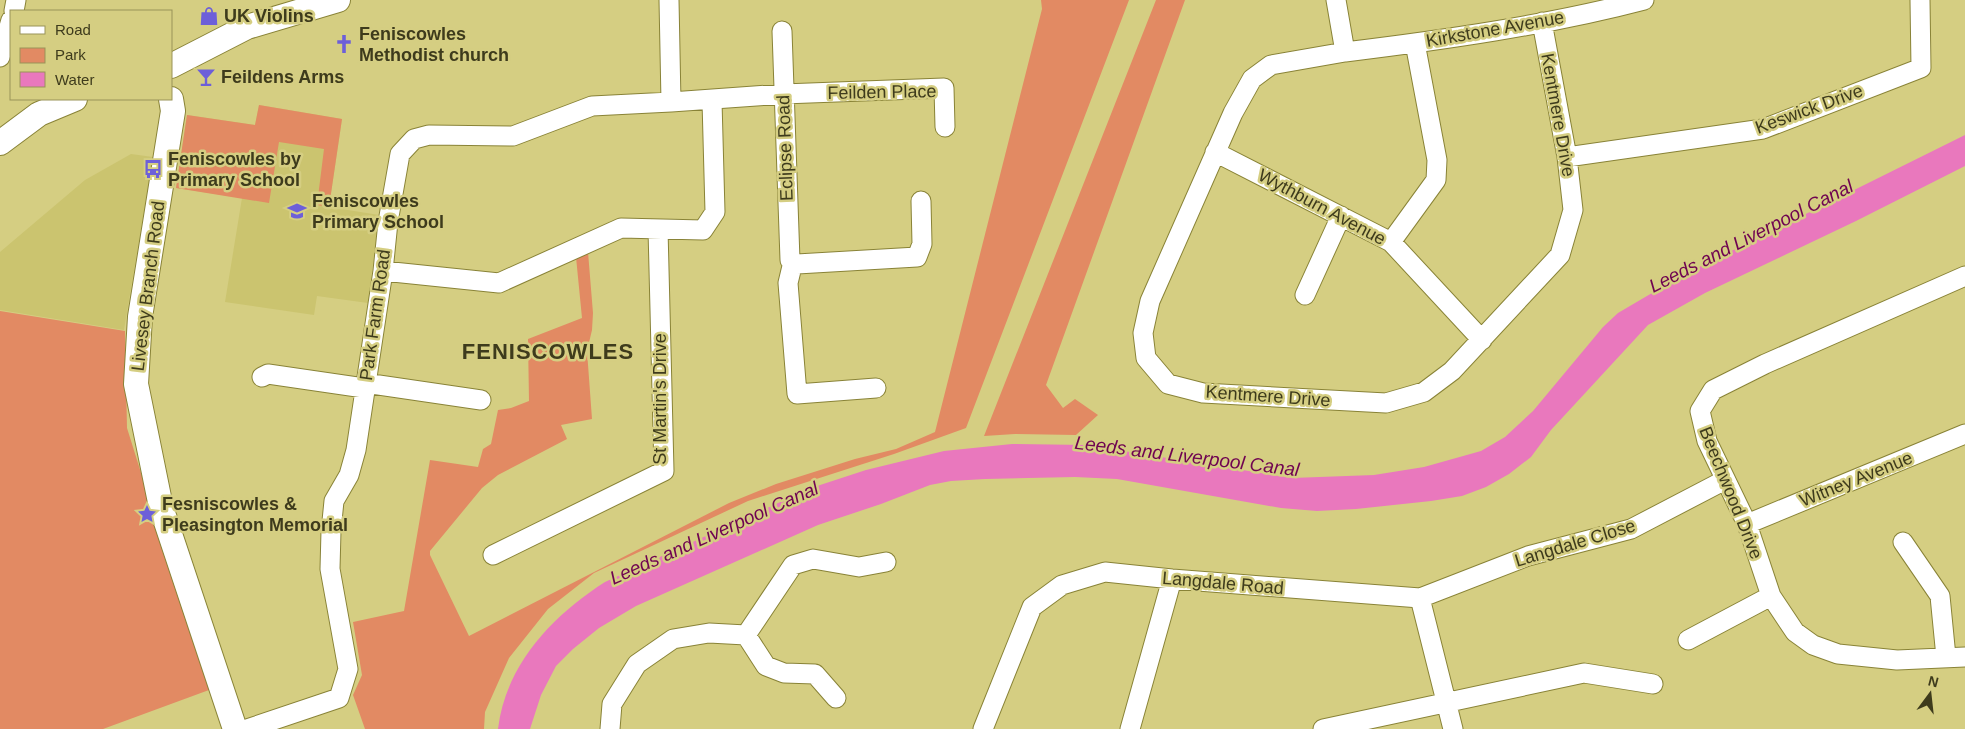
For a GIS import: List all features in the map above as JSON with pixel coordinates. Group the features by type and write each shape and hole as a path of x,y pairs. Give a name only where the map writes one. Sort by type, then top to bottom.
{"main road":[{"path":"172,66 247,28 338,0"},
{"path":"0,143 39,114 73,100"},
{"name":"Livesey Branch Road","path":"171,100 174,111 140,317 136,384 161,507 235,729"}],"street":[{"path":"669,0 671,102"},
{"path":"1336,0 1345,52"},
{"name":"Kirkstone Avenue","path":"1345,52 1416,43 1542,22 1644,0"},
{"name":"Keswick Drive","path":"1567,157 1763,129 1921,68 1920,0"},
{"name":"Kentmere Drive","path":"1345,52 1271,65 1252,79 1233,113 1150,301 1144,333 1146,358 1168,384 1203,393 1386,403 1424,392 1452,371 1560,254 1573,210 1567,157 1542,22"},
{"path":"0,57 10,23"},
{"name":"Eclipse Road","path":"782,31 789,254 793,262 788,283 796,394 876,388"},
{"path":"1391,242 1436,180 1437,160 1416,43"},
{"name":"Feilden Place","path":"784,94 944,88 945,126"},
{"name":"Park Farm Road","path":"247,729 339,698 348,669 330,569 331,530 334,501 349,475 356,450 383,271 388,222 400,154 414,139 429,135 513,136 592,106 712,101 784,94"},
{"path":"383,271 498,283 622,228 703,230 715,212 712,101"},
{"name":"Wythburn Avenue","path":"1215,152 1391,242 1482,340"},
{"path":"793,262 806,264 916,257 922,244 921,201"},
{"path":"1305,296 1341,216"},
{"name":"St Martin's Drive","path":"493,556 664,471 658,230"},
{"name":"Beechwood Drive","path":"1965,276 1765,364 1713,390 1700,411 1707,441 1747,524 1771,596 1795,632 1813,645 1838,654 1897,660 1965,657"},
{"path":"262,377 268,374 481,400"},
{"name":"Witney Avenue","path":"1747,524 1965,434"},
{"name":"Langdale Close","path":"1420,598 1528,556 1631,529 1725,480"},
{"path":"1903,542 1940,596 1946,658"},
{"path":"746,635 793,566 813,559 859,567 886,562"},
{"name":"Langdale Road","path":"984,729 1032,607 1062,585 1105,572 1420,598"},
{"path":"1130,729 1172,579"},
{"path":"1688,640 1771,596"},
{"path":"1420,598 1453,729"},
{"path":"610,729 612,704 637,664 673,639 709,633 746,635"},
{"path":"746,635 766,666 784,673 815,674 836,698"},
{"path":"1322,729 1584,672 1653,684"}],"shaded area":[{"name":"Feniscowles Primary School","path":"259,105 342,119 329,207 379,215 368,303 317,296 314,315 225,302 242,198 176,188 187,115 255,125"},
{"path":"131,154 153,157 124,330 0,310 0,252 85,180"}],"green space":[{"path":"1041,0 1129,0 966,428 894,454 748,501 594,573 548,609 509,658 485,712 484,729 365,729 353,695 362,675 353,622 404,611 430,460 478,467 483,449 491,444 498,410 511,408 529,401 528,339 582,318 576,257 588,252 593,313 592,330 587,351 592,419 561,425 567,439 498,475 482,488 430,551 430,555 469,636 729,503 776,484 855,459 896,449 935,432 1042,9"},
{"path":"1156,0 1185,0 1046,385 1063,408 1075,399 1098,415 1076,435 1015,434 984,436"},
{"path":"259,105 342,119 329,207 317,205 324,149 279,142 269,203 176,188 187,115 255,125"},
{"path":"0,311 125,331 127,428 209,690 103,729 0,729"}],"water":[{"name":"Leeds and Liverpool Canal","path":"1965,135 1965,166 1856,221 1705,293 1648,325 1551,430 1531,457 1509,474 1486,487 1462,496 1431,501 1317,511 1281,508 1117,479 1075,477 985,479 951,481 930,485 818,525 636,606 599,628 556,666 541,695 530,729 498,729 503,705 521,663 550,626 586,595 605,582 811,488 866,470 944,451 1012,444 1086,445 1292,478 1374,475 1424,467 1481,451 1505,437 1533,411 1603,327 1618,313 1681,276"}],"place":[{"name":"UK Violins","path":"209,16"},
{"name":"Feniscowles Methodist church","path":"344,44"},
{"name":"Feildens Arms","path":"206,77"},
{"name":"Feniscowles by Primary School","path":"153,169"},
{"name":"Feniscowles Primary School","path":"297,211"},
{"name":"Fesniscowles & Pleasington Memorial","path":"147,514"}],"district":[{"name":"FENISCOWLES","path":"548,351"}]}
